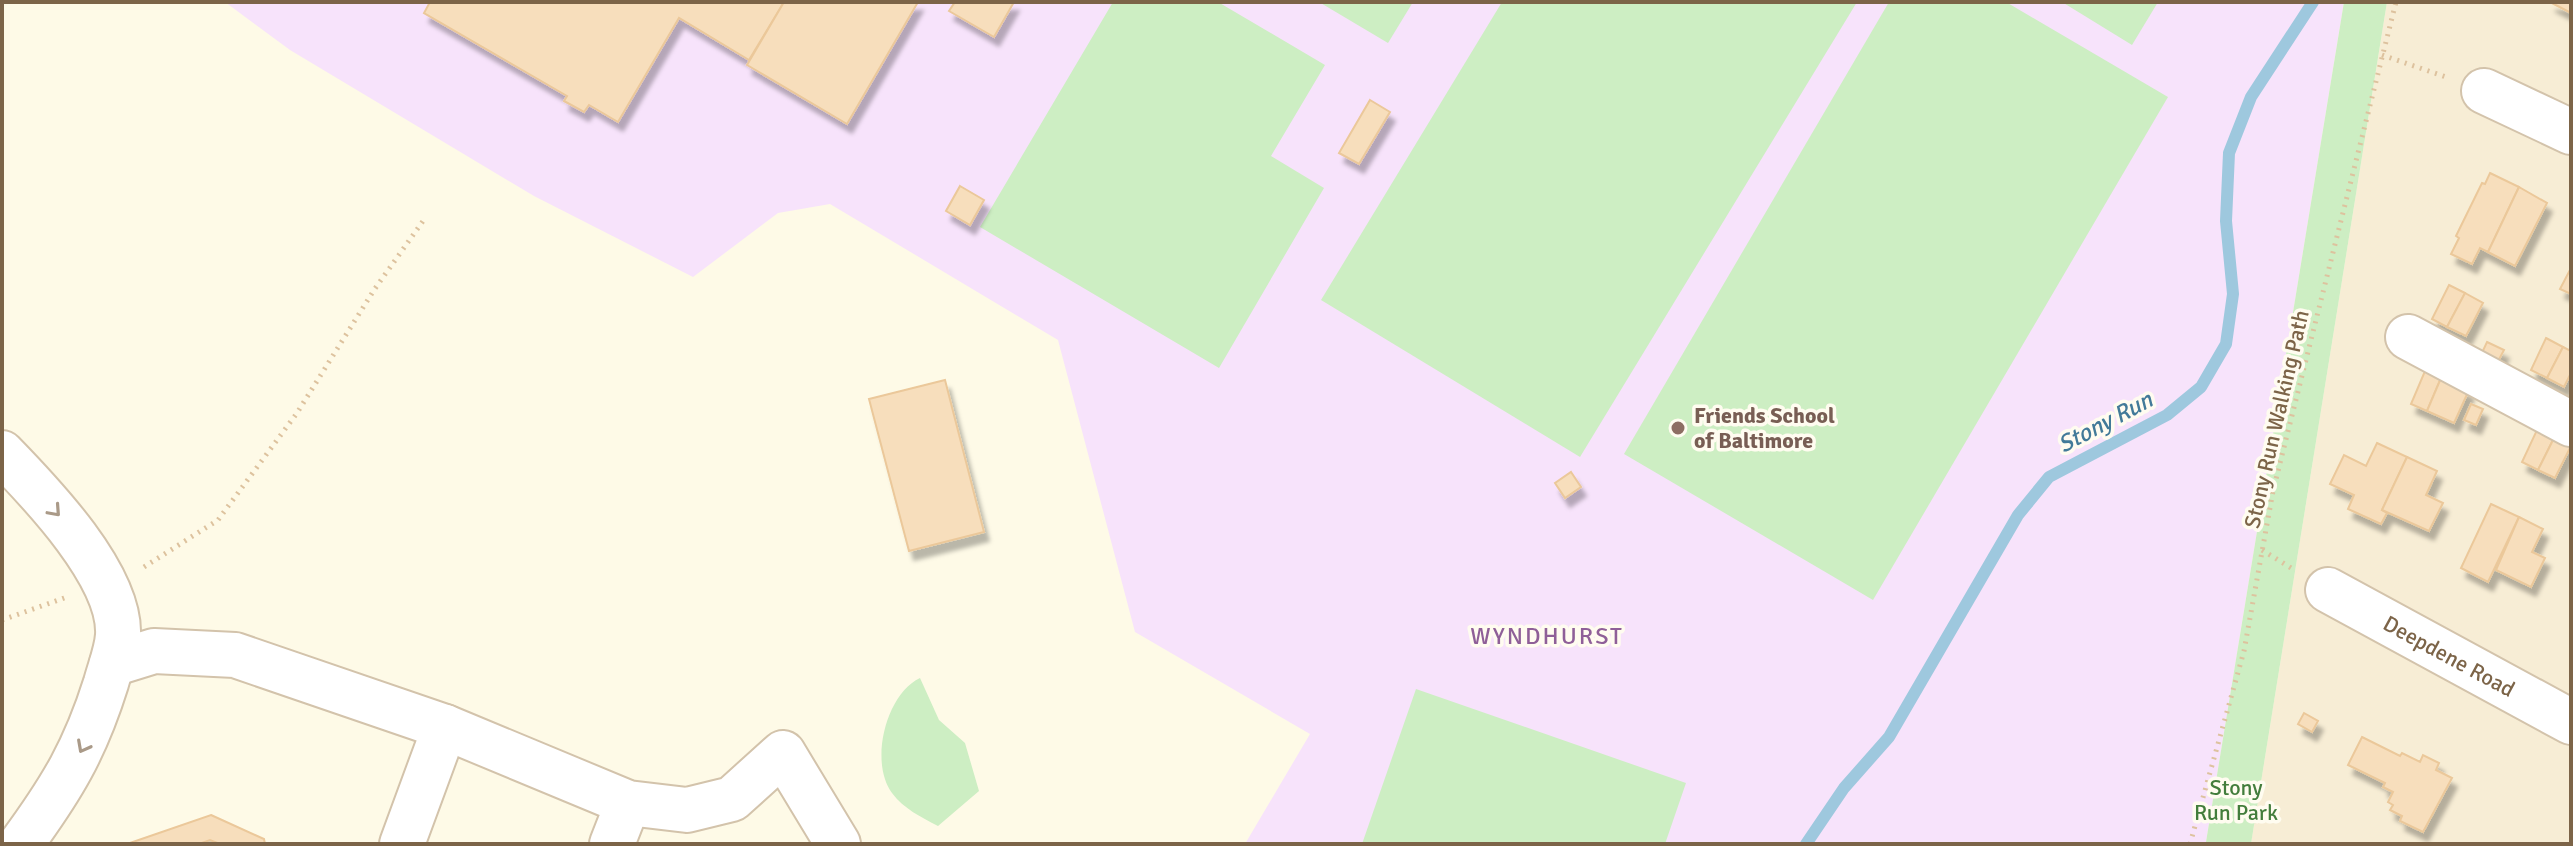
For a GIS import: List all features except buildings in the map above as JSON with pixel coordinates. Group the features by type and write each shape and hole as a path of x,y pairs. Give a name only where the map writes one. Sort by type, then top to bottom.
{"street":[{"path":"2484,91 2571,132"},
{"path":"2408,337 2571,424"},
{"path":"2,453 77,536 105,584 118,633 112,664 89,738 54,799 21,844"},
{"name":"Deepdene Road","path":"2328,590 2571,722"},
{"path":"112,664 154,651 235,655 445,727 628,803 687,810 732,799 783,753 838,844"},
{"path":"402,844 445,727"},
{"path":"612,844 628,803"}],"path":[{"name":"Stony Run Walking Path","path":"2190,844 2244,651 2273,491 2396,2"},
{"path":"2382,55 2484,91"},
{"path":"2,620 150,565 218,520 297,413 374,290 423,221"}],"shaded area":[{"name":"Friends School of Baltimore","path":"225,2 2344,2 2206,842 2209,844 1245,844 1310,734 1135,632 1058,340 830,204 778,213 693,277 534,196 290,50"},
{"path":"2387,2 2571,2 2571,844 2251,844"}],"green space":[{"path":"1113,2 1218,2 1325,65 1271,156 1324,188 1219,368 980,227"},
{"path":"1319,2 1413,2 1388,43"},
{"path":"1502,2 1857,2 1580,457 1321,300"},
{"path":"1889,2 2006,2 2168,97 1873,600 1624,454"},
{"path":"2062,2 2158,2 2132,45"},
{"name":"Stony Run Park","path":"2344,2 2387,2 2251,844 2209,844 2206,842"},
{"path":"920,678 939,720 965,743 979,791 938,826 897,799 885,780 882,764 882,747 890,713 908,686"},
{"path":"1416,689 1686,783 1665,844 1362,844"}],"waterway":[{"name":"Stony Run","path":"1806,844 1844,788 1889,737 2018,515 2049,477 2167,415 2201,387 2226,344 2233,294 2226,221 2229,153 2251,97 2313,2"}],"place":[{"name":"Friends School of Baltimore","path":"1678,428"}],"district":[{"name":"WYNDHURST","path":"1547,636"}]}
